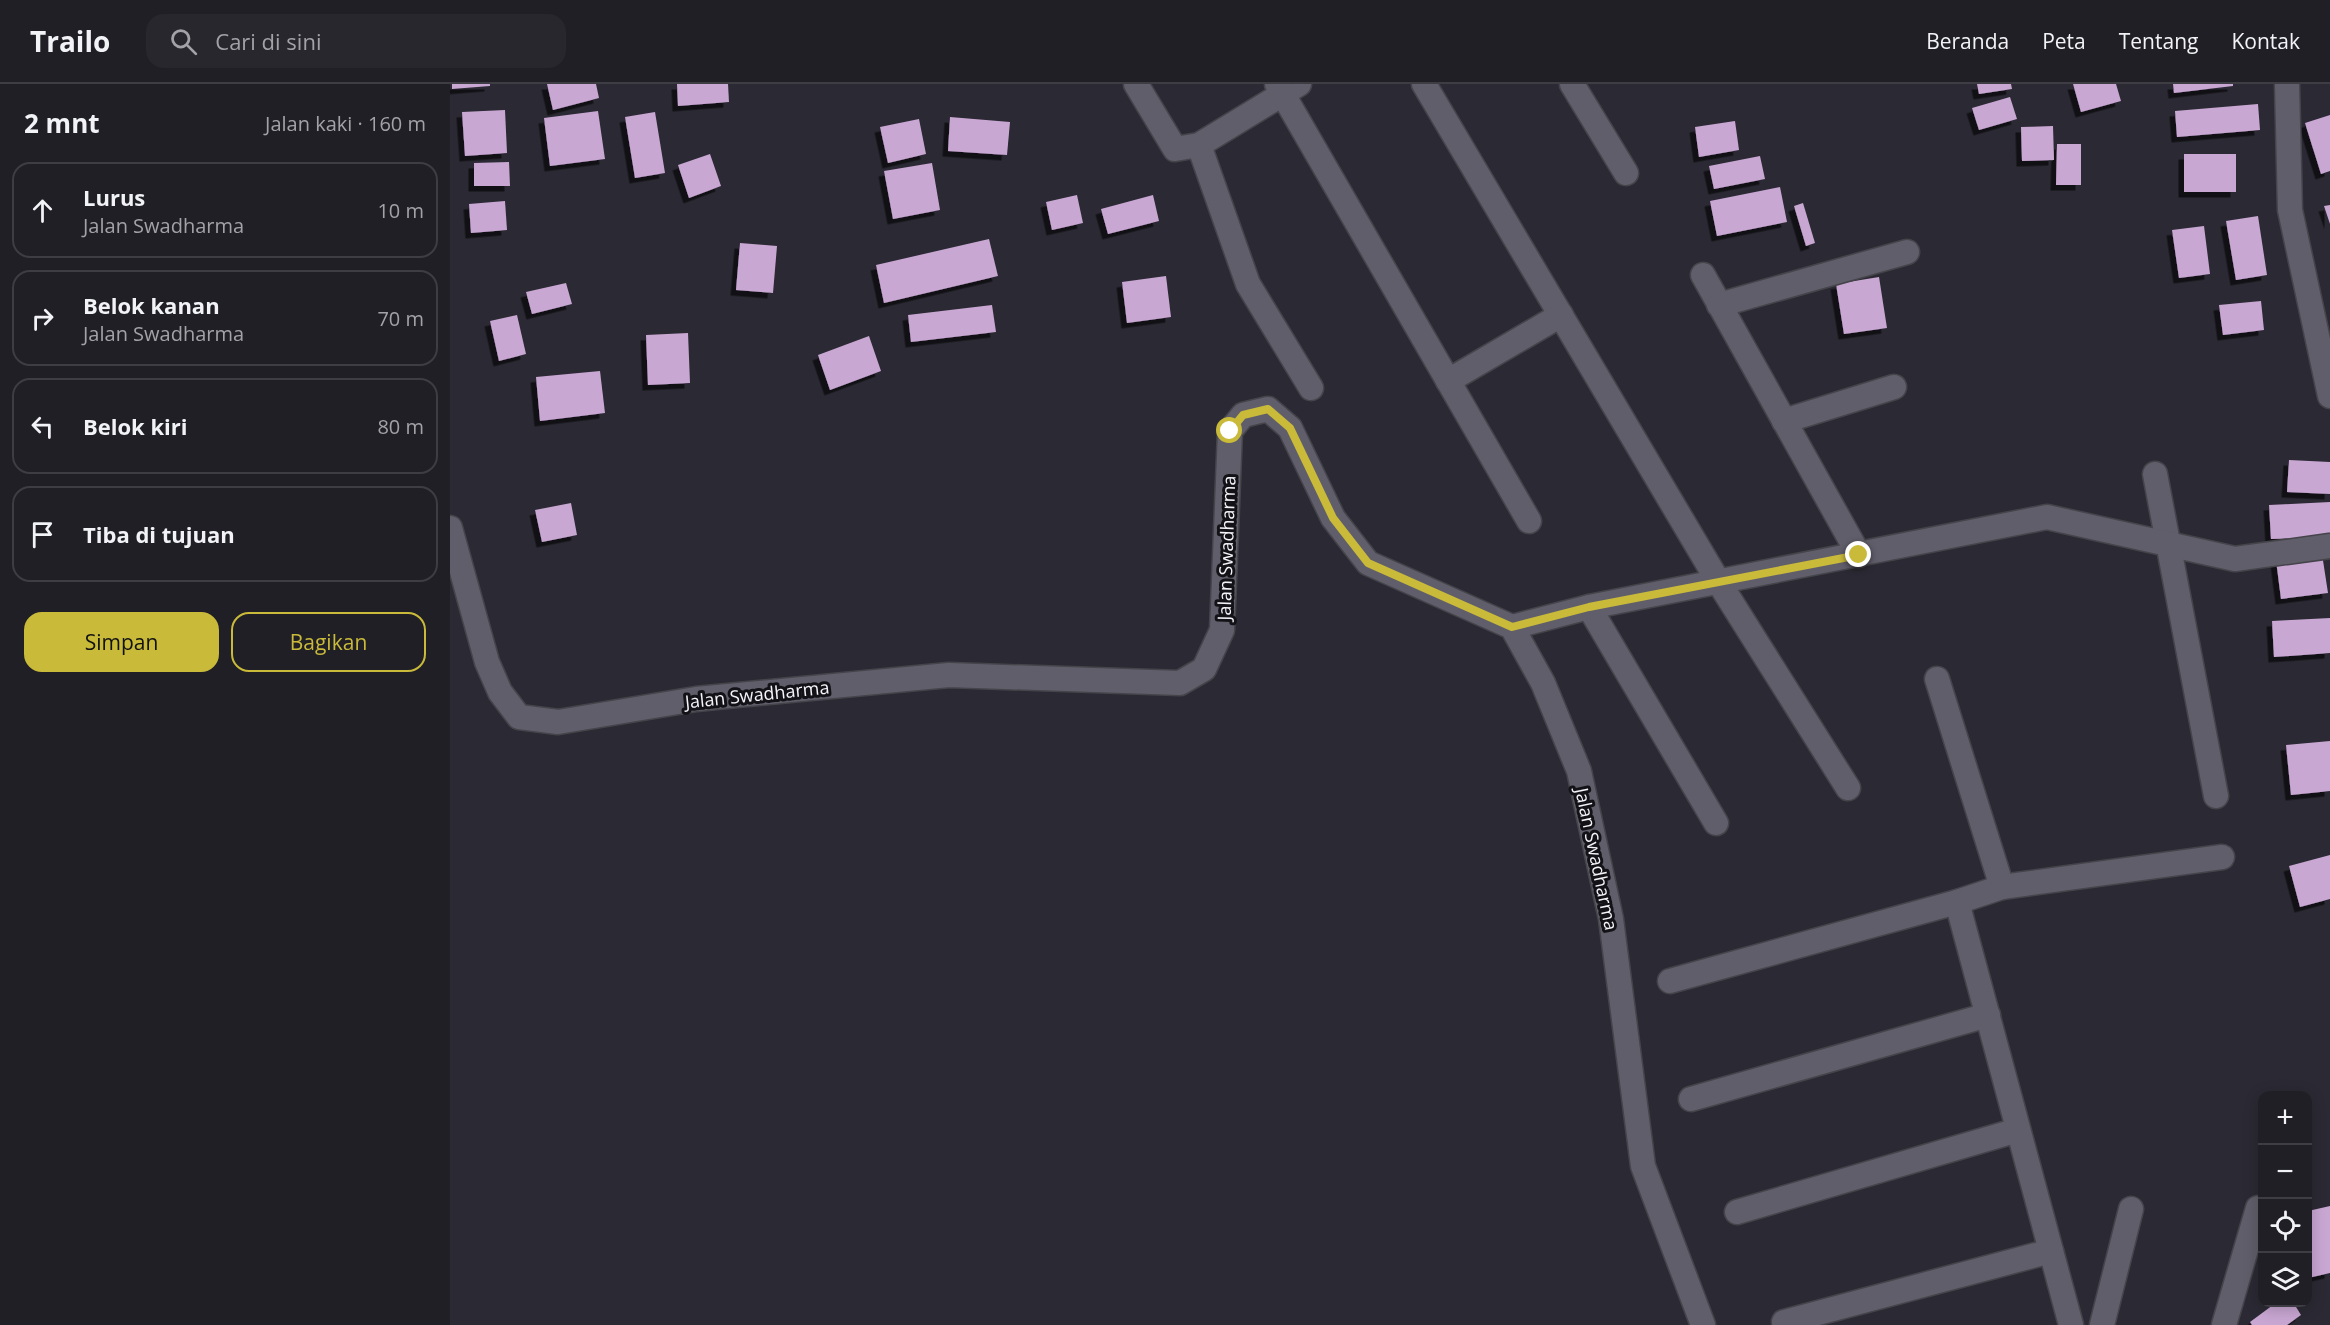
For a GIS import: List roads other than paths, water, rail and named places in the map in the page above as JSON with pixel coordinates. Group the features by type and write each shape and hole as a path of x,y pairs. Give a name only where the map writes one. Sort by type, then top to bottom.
{"street":[{"path":"1136,84 1175,149 1199,145 1286,87 1448,381 1529,521"},
{"path":"1424,84 1718,581 1848,788"},
{"path":"1572,84 1626,173"},
{"path":"2287,84 2290,210 2330,396"},
{"path":"1199,145 1248,284 1311,388"},
{"path":"1719,305 1907,252"},
{"path":"1703,275 1859,555"},
{"path":"1448,381 1561,315"},
{"path":"1784,421 1894,387"},
{"name":"Jalan Swadharma","path":"450,528 487,662 500,692 519,717 558,722 696,699 949,675 1180,683 1204,669 1222,630 1230,431 1243,415 1268,409 1290,428 1333,518 1368,563 1512,627 1543,684 1578,771 1611,919 1643,1167 1703,1325"},
{"path":"2155,474 2216,796"},
{"path":"1512,627 1589,607 2047,517 2235,559 2330,546"},
{"path":"1589,607 1716,823"},
{"path":"1937,679 2002,887"},
{"path":"1670,981 1957,902 2002,887 2222,858"},
{"path":"1957,902 2071,1325"},
{"path":"1691,1099 1988,1015"},
{"path":"1737,1212 2018,1130"},
{"path":"2224,1325 2258,1208"},
{"path":"2102,1325 2131,1209"},
{"path":"1784,1322 2051,1251"}]}
